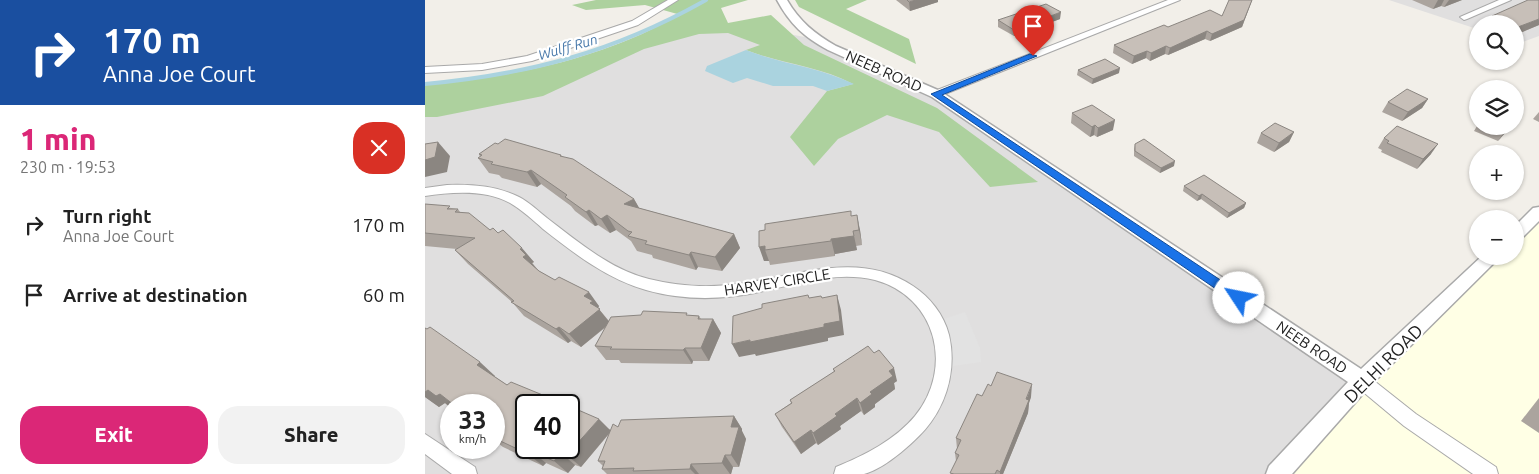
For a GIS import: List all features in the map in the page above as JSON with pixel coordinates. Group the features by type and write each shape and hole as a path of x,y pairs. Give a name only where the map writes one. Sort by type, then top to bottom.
{"street":[{"path":"425,70 482,67 529,59 635,23 674,0"},
{"name":"NEEB ROAD","path":"782,0 792,18 815,39 936,94 1362,381 1410,420 1489,474"},
{"path":"936,94 1176,0"},
{"path":"1464,17 1507,0"},
{"name":"HARVEY CIRCLE","path":"425,192 484,191 509,197 597,260 627,278 647,284 713,292 739,290 801,277 840,272 861,272 896,282 912,292 928,307 938,323 944,342 944,366 938,392 927,413 914,428 889,450 843,474"},
{"path":"1524,226 1539,212"},
{"name":"DELHI ROAD","path":"1277,474 1362,381 1484,265"},
{"path":"425,443 468,474"}],"shaded area":[{"path":"1389,0 1539,0 1539,36 1524,42 1524,15 1469,15 1469,26"},
{"path":"682,15 816,39 936,94 1362,381 1277,474 425,474 425,84 503,75 561,63 616,45"},
{"path":"1539,212 1539,474 1277,474 1484,265 1524,265 1524,226"},
{"path":"965,312 980,348 981,362 953,366 949,341 941,320"}],"green space":[{"path":"596,0 748,0 721,8 728,23 771,15 804,45 937,108 1038,182 990,187 939,132 887,115 838,139 814,166 790,137 827,91 853,84 827,73 746,50 760,45 728,33 699,34 644,49 543,96 437,117 425,117 425,84 497,76 569,60 624,42 681,15 645,5 586,10 572,5"},
{"path":"795,0 867,0 846,9 909,39 916,64 799,7"}],"water":[{"path":"746,50 828,73 854,84 827,91 813,86 773,86 747,78 733,83 705,71 707,66"}],"building":[{"path":"1229,0 1252,0 1244,20 1212,34 1207,31 1170,48 1166,46 1151,53 1147,51 1134,56 1114,45 1164,25 1168,27 1210,10 1222,16"},
{"path":"1528,0 1539,0 1539,19 1524,25 1524,15 1494,15"},
{"path":"1046,4 1061,12 1014,30 998,20"},
{"path":"1105,59 1120,68 1093,79 1078,70"},
{"path":"1407,89 1428,99 1408,112 1388,102"},
{"path":"1092,105 1115,120 1098,128 1095,125 1092,127 1072,113"},
{"path":"1275,123 1294,132 1279,143 1261,133"},
{"path":"1397,126 1438,144 1423,159 1387,143 1389,141 1384,138"},
{"path":"505,139 573,159 634,199 624,204 734,234 715,257 691,252 689,255 645,244 647,241 628,236 632,232 607,215 601,219 589,210 586,212 565,197 567,195 531,170 527,172 491,164 493,162 478,158 482,155 479,154 495,143 498,144"},
{"path":"1144,139 1175,161 1161,168 1135,151 1135,144"},
{"path":"438,142 435,157 425,160 425,144"},
{"path":"1204,175 1246,203 1229,213 1202,194 1199,196 1184,186"},
{"path":"425,204 450,206 447,209 458,209 455,212 469,213 490,230 493,228 498,233 503,230 522,248 520,249 526,255 523,257 539,271 555,280 559,277 589,292 584,296 593,301 590,303 600,309 569,334 559,327 556,329 511,302 514,301 455,250 475,238 425,233"},
{"path":"851,211 851,216 857,215 859,230 853,231 854,236 765,250 765,246 759,247 759,231 765,230 765,224"},
{"path":"808,295 809,298 821,296 822,298 837,295 840,321 824,324 824,327 732,344 733,316 762,308 762,304"},
{"path":"643,311 687,313 686,315 699,316 698,319 713,319 701,348 685,348 683,350 610,349 612,347 595,346 611,317 641,315"},
{"path":"430,327 480,362 477,365 507,385 511,382 540,394 515,394 515,448 505,443 505,394 440,394 436,396 428,390 425,392 425,328"},
{"path":"868,346 874,353 879,350 894,368 889,371 893,376 870,392 872,394 860,403 857,398 835,414 837,416 813,433 811,430 794,442 775,414 792,403 790,400 835,371 833,369"},
{"path":"997,372 1032,384 1026,399 1029,400 1000,472 997,470 995,474 950,473 959,455 955,453 961,440 956,438 977,394 982,396 988,384 991,386"},
{"path":"580,411 599,419 580,440"},
{"path":"734,416 731,427 739,427 731,455 725,455 722,463 691,464 690,469 633,471 634,468 602,469 605,461 598,461 613,424 618,427 621,420"}],"waterway":[{"name":"Wulff Run","path":"425,84 500,74 570,58 638,34 706,0"}],"route":[{"path":"1033,56 936,94 1239,298"}]}
